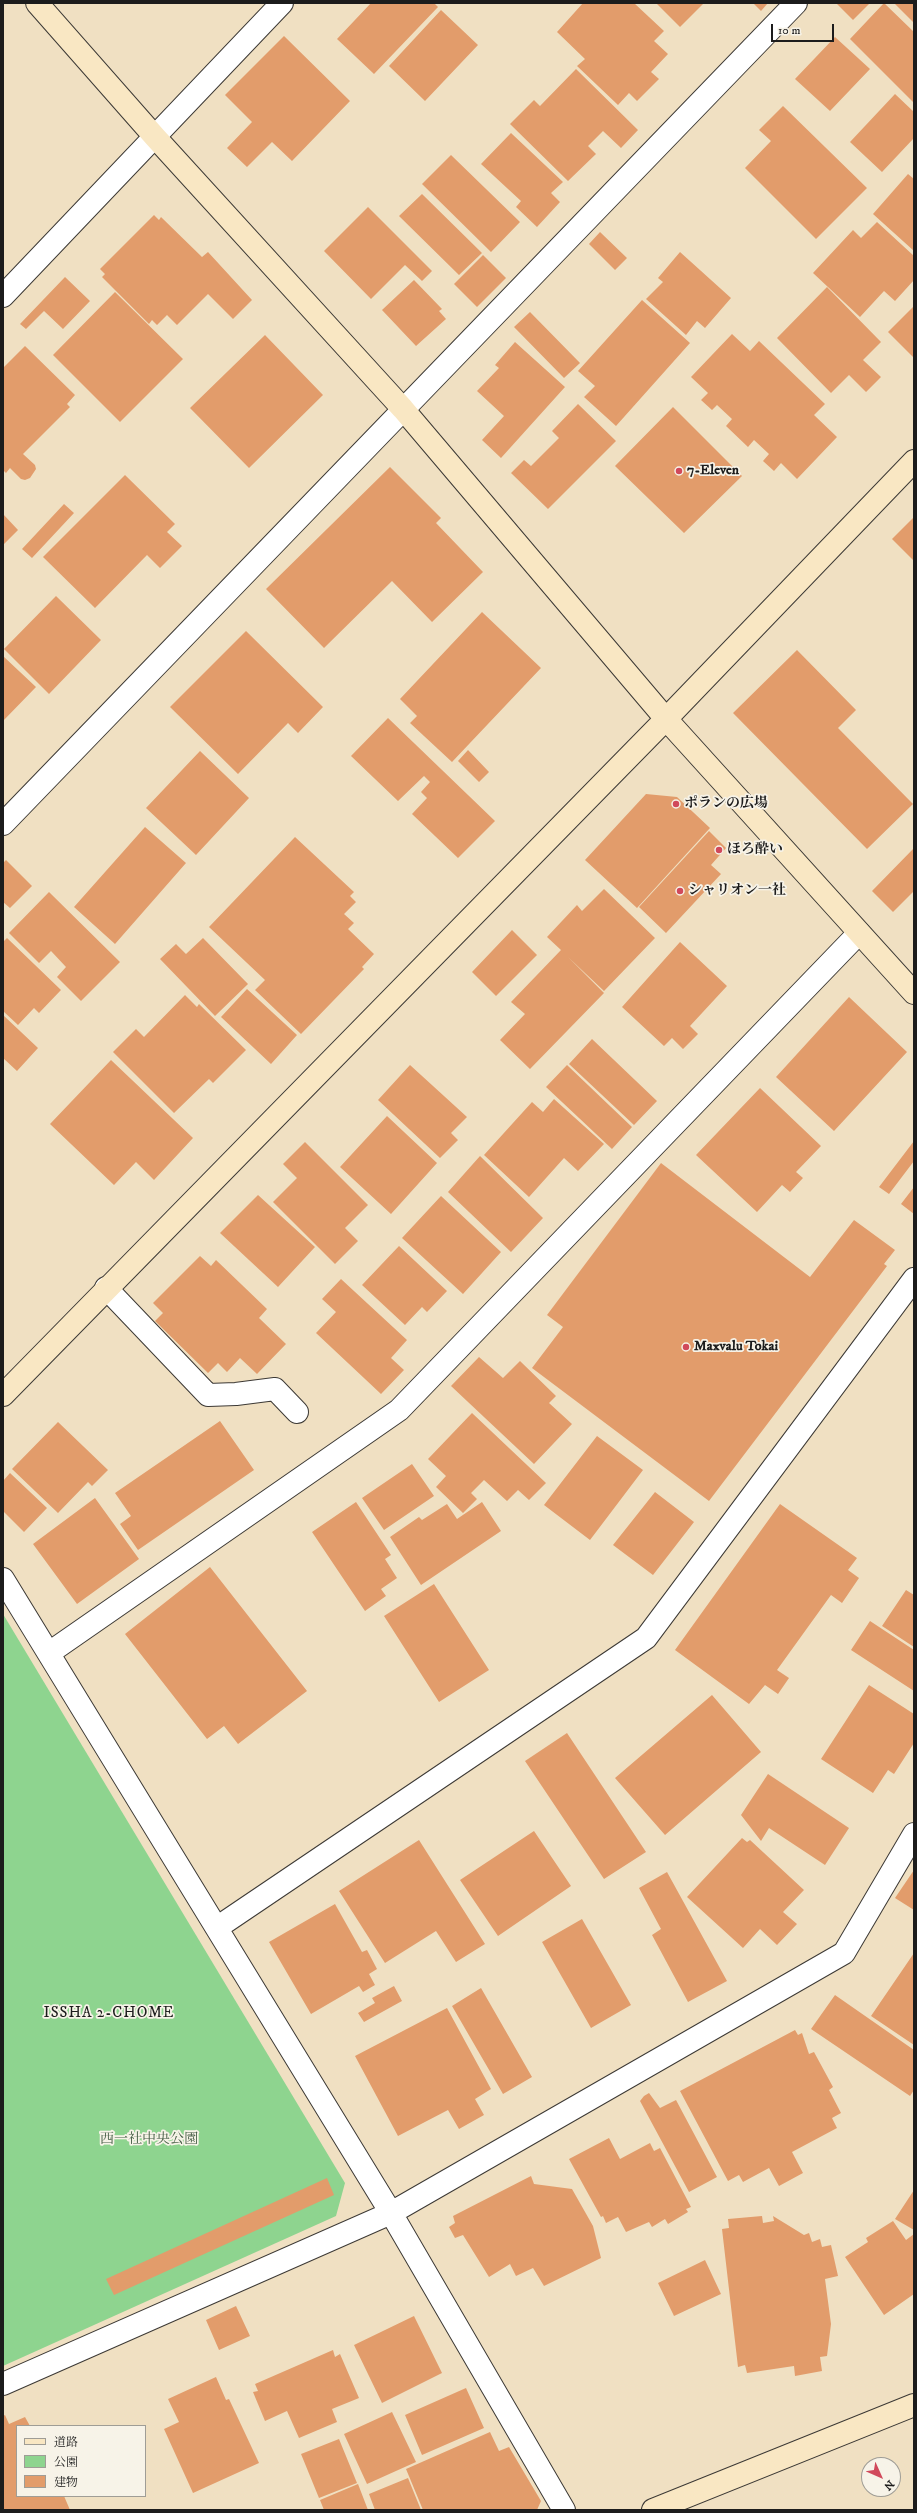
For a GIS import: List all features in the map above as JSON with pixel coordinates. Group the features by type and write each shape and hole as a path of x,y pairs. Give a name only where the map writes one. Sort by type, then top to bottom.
{"street":[{"path":"37,3 155,137 403,409 666,719 914,993"},
{"path":"3,296 282,3"},
{"path":"3,824 796,3"},
{"path":"3,1395 106,1288 666,719 914,461"},
{"path":"49,1653 399,1410 859,933"},
{"path":"218,1927 646,1638 914,1279"},
{"path":"106,1288 208,1395 236,1394 275,1389 297,1412"},
{"path":"3,1579 218,1927 391,2213 564,2510"},
{"path":"3,2384 391,2213 844,1953 914,1834"},
{"path":"653,2510 914,2405"}],"green space":[{"name":"西一社中央公園","path":"3,1614 345,2183 336,2216 3,2366"}],"building":[{"path":"371,3 434,3 438,7 374,74 337,39"},
{"path":"583,3 634,3 664,31 654,41 668,54 651,72 659,79 637,101 629,93 618,105 577,66 585,59 557,32"},
{"path":"656,3 704,3 680,27"},
{"path":"753,3 768,3 761,11"},
{"path":"836,3 870,3 853,20"},
{"path":"884,3 914,32 914,103 850,39"},
{"path":"894,3 914,3 914,23"},
{"path":"441,10 478,45 425,101 389,66"},
{"path":"284,36 350,101 292,161 272,142 247,167 227,148 252,122 225,95"},
{"path":"835,37 870,69 830,111 795,79"},
{"path":"576,69 638,130 621,148 603,131 588,146 596,154 568,181 510,124 534,100 540,106"},
{"path":"895,94 914,112 914,138 882,172 850,142"},
{"path":"783,106 867,188 816,239 745,168 771,141 759,130"},
{"path":"511,133 563,182 551,193 560,202 537,227 516,207 521,201 481,164"},
{"path":"451,155 520,222 491,252 422,184"},
{"path":"908,174 914,179 914,251 873,214"},
{"path":"422,194 482,253 459,275 399,216"},
{"path":"368,207 432,271 422,281 405,265 371,299 324,251"},
{"path":"154,215 159,220 161,217 202,257 208,252 252,300 233,319 208,294 177,325 167,315 157,325 152,320 149,324 102,277 105,274 100,269"},
{"path":"877,222 914,256 914,280 895,301 884,291 860,317 813,273 853,230 861,238"},
{"path":"600,232 627,258 615,270 589,244"},
{"path":"680,252 731,298 705,328 697,321 686,335 646,299 663,282 658,278"},
{"path":"483,255 506,278 477,307 454,284"},
{"path":"65,277 90,301 63,329 44,311 26,329 20,324"},
{"path":"414,280 442,309 439,311 446,319 416,346 382,310"},
{"path":"827,287 881,342 863,360 881,377 866,392 849,375 831,393 777,338"},
{"path":"115,292 183,359 120,422 53,355"},
{"path":"642,300 690,343 616,426 584,397 595,386 578,371"},
{"path":"914,306 914,358 888,332"},
{"path":"530,312 580,363 564,378 514,327"},
{"path":"732,334 750,351 759,341 825,404 814,415 837,437 797,479 781,463 774,471 763,461 769,454 754,440 748,447 726,426 732,419 717,405 712,410 701,400 708,393 691,377"},
{"path":"265,335 323,395 249,468 190,408"},
{"path":"515,342 565,387 501,458 482,440 504,416 477,391 499,368 495,365"},
{"path":"25,346 75,395 67,404 70,407 23,454 35,465 36,469 30,478 25,480 21,479 10,468 6,473 3,470 3,368"},
{"path":"578,404 616,441 548,509 511,473 524,460 531,466 559,438 552,431"},
{"name":"7-Eleven","path":"673,407 742,476 684,533 615,466"},
{"path":"390,467 441,518 436,523 483,572 432,622 392,581 324,648 266,589"},
{"path":"125,475 175,524 167,532 182,546 160,568 147,555 95,608 43,557"},
{"path":"64,504 74,513 32,558 22,549"},
{"path":"3,514 18,530 3,545"},
{"path":"914,517 914,561 892,539"},
{"path":"56,596 101,640 49,694 4,649"},
{"path":"482,612 541,668 452,762 410,723 417,716 400,699"},
{"path":"246,631 323,707 298,733 288,723 238,774 170,707"},
{"path":"797,650 856,710 838,728 913,804 867,849 733,713"},
{"path":"3,656 36,687 3,721"},
{"path":"388,718 495,821 458,858 412,814 427,798 421,792 430,782 424,776 398,801 351,756"},
{"path":"468,750 489,772 479,782 458,761"},
{"path":"200,751 249,798 196,855 146,808"},
{"path":"646,794 677,797 710,828 637,908 585,860"},
{"path":"145,827 186,863 115,944 74,907"},
{"name":"シャリオン一社","path":"709,831 726,848 711,865 721,874 666,933 639,907"},
{"path":"295,837 354,892 350,896 356,902 344,914 354,923 348,929 374,954 362,967 364,969 301,1034 255,990 265,980 209,927"},
{"path":"914,848 914,891 893,912 872,891"},
{"path":"6,860 32,886 10,908 3,902 3,863"},
{"path":"604,889 655,938 604,991 568,957 604,993 530,1069 500,1040 525,1014 511,1002 561,950 547,937 577,905 582,911"},
{"path":"49,892 120,962 81,1001 57,977 66,967 51,951 39,963 9,933"},
{"path":"512,930 537,955 496,996 472,972"},
{"path":"7,938 61,990 39,1013 34,1008 18,1025 3,1011 3,942"},
{"path":"203,938 248,984 215,1016 160,959 176,944 186,954"},
{"path":"680,942 727,986 690,1026 698,1034 683,1049 672,1038 664,1046 622,1007"},
{"path":"247,989 297,1035 271,1064 221,1017"},
{"path":"185,995 197,1007 199,1004 246,1050 213,1083 209,1079 174,1113 113,1052 136,1029 144,1037"},
{"path":"849,997 907,1052 834,1131 776,1077"},
{"path":"3,1015 38,1048 17,1071 3,1058"},
{"path":"592,1039 657,1101 634,1125 569,1064"},
{"path":"111,1060 193,1138 154,1180 136,1162 114,1185 50,1124"},
{"path":"410,1065 467,1117 451,1133 458,1140 440,1158 378,1100"},
{"path":"567,1065 632,1127 612,1149 546,1087"},
{"path":"760,1088 821,1146 796,1172 803,1178 790,1192 782,1185 757,1212 696,1155"},
{"path":"554,1099 604,1144 578,1171 564,1158 529,1197 484,1155 532,1102 543,1112"},
{"path":"387,1116 437,1163 391,1214 340,1167"},
{"path":"914,1141 914,1161 889,1194 879,1187"},
{"path":"305,1142 368,1205 345,1228 358,1241 335,1264 273,1202 297,1178 283,1164"},
{"path":"480,1156 543,1218 511,1252 448,1192"},
{"name":"Maxvalu Tokai","path":"661,1163 810,1277 854,1220 895,1250 884,1264 887,1266 709,1501 532,1368 563,1327 547,1315"},
{"path":"914,1187 914,1214 901,1204"},
{"path":"258,1195 315,1247 278,1287 220,1233"},
{"path":"441,1196 501,1252 463,1294 402,1238"},
{"path":"399,1246 447,1291 427,1312 422,1307 405,1325 362,1285"},
{"path":"200,1256 211,1266 216,1260 267,1309 259,1318 286,1344 257,1374 240,1358 227,1372 218,1363 208,1373 155,1321 163,1313 153,1303"},
{"path":"341,1279 407,1340 391,1358 404,1370 381,1394 316,1333 336,1312 322,1299"},
{"path":"479,1357 503,1378 520,1361 556,1396 549,1403 572,1424 534,1464 451,1386"},
{"path":"472,1413 546,1483 529,1500 518,1490 507,1501 484,1480 471,1493 477,1499 463,1513 436,1487 446,1476 428,1459"},
{"path":"220,1421 254,1470 138,1550 120,1524 131,1516 115,1493"},
{"path":"58,1422 108,1470 92,1486 88,1482 58,1513 12,1469"},
{"path":"597,1436 643,1470 590,1540 544,1505"},
{"path":"412,1464 434,1496 384,1530 362,1498"},
{"path":"10,1473 47,1508 24,1532 3,1511 3,1481"},
{"path":"655,1492 694,1522 653,1575 613,1545"},
{"path":"95,1498 139,1559 77,1604 33,1544"},
{"path":"356,1502 391,1555 385,1559 397,1578 381,1589 386,1596 365,1611 312,1532"},
{"path":"482,1502 501,1531 421,1585 390,1537 419,1517 422,1520 447,1504 457,1519"},
{"path":"780,1504 857,1558 848,1570 859,1578 842,1603 831,1595 777,1670 789,1678 778,1694 765,1685 749,1704 675,1650"},
{"path":"210,1567 307,1691 238,1744 224,1726 207,1739 125,1634"},
{"path":"434,1584 489,1670 439,1702 384,1616"},
{"path":"906,1590 914,1595 914,1647 882,1626"},
{"path":"870,1621 914,1650 914,1691 851,1650"},
{"path":"869,1685 914,1714 914,1743 894,1774 888,1770 873,1793 821,1759"},
{"path":"712,1695 761,1752 665,1835 615,1778"},
{"path":"567,1733 646,1852 604,1879 525,1761"},
{"path":"768,1774 849,1828 825,1865 769,1828 761,1841 741,1815"},
{"path":"534,1831 571,1886 498,1936 460,1880"},
{"path":"742,1838 747,1842 750,1840 804,1890 783,1912 797,1924 777,1945 760,1929 743,1948 687,1897"},
{"path":"419,1840 485,1944 456,1962 436,1931 385,1963 339,1891"},
{"path":"914,1870 914,1910 895,1898"},
{"path":"667,1872 727,1981 688,2002 652,1935 661,1929 639,1888"},
{"path":"335,1904 362,1952 367,1950 377,1969 369,1974 375,1985 363,1992 359,1986 311,2014 269,1942"},
{"path":"582,1919 631,2005 591,2028 542,1942"},
{"path":"914,1953 914,2045 871,2016"},
{"path":"394,1986 402,2001 364,2022 358,2013 375,2003 372,1998"},
{"path":"481,1988 532,2077 503,2094 452,2006"},
{"path":"835,1995 914,2050 914,2090 910,2096 811,2029"},
{"path":"447,2008 491,2089 475,2099 484,2115 459,2129 448,2110 398,2136 355,2056"},
{"path":"795,2030 798,2035 802,2033 809,2054 814,2052 833,2087 829,2090 841,2113 832,2118 837,2128 792,2152 803,2173 779,2186 769,2168 743,2182 739,2175 728,2181 680,2091"},
{"path":"649,2093 660,2108 676,2100 717,2177 689,2192 640,2101"},
{"path":"609,2138 620,2159 650,2143 654,2151 660,2148 691,2207 686,2209 688,2212 668,2224 665,2219 652,2227 649,2222 626,2232 618,2217 606,2223 603,2216 601,2217 569,2159"},
{"path":"531,2176 534,2184 572,2189 593,2226 601,2258 544,2286 533,2268 516,2276 510,2264 489,2277 463,2235 455,2238 449,2227 455,2223 453,2216"},
{"path":"327,2178 334,2195 114,2295 106,2279"},
{"path":"914,2190 914,2230 895,2219"},
{"path":"762,2216 763,2223 774,2221 773,2216 804,2235 809,2233 812,2242 820,2239 822,2247 831,2245 838,2276 825,2279 831,2324 827,2356 820,2357 822,2371 795,2376 794,2366 747,2373 745,2365 738,2367 722,2229 729,2228 728,2219"},
{"path":"893,2221 906,2240 914,2234 914,2294 884,2315 845,2257 868,2242 866,2238"},
{"path":"705,2260 721,2294 674,2316 658,2283"},
{"path":"236,2306 250,2336 219,2350 206,2320"},
{"path":"414,2316 442,2373 382,2403 354,2345"},
{"path":"333,2350 335,2357 340,2354 359,2398 332,2409 337,2422 299,2438 287,2411 265,2421 253,2392 258,2391 255,2384"},
{"path":"216,2377 226,2400 229,2399 259,2463 193,2493 164,2429 179,2422 168,2399"},
{"path":"466,2388 484,2428 422,2455 405,2415"},
{"path":"392,2412 416,2462 367,2484 344,2434"},
{"path":"5,2415 9,2424 25,2417 29,2425 16,2425 16,2497 64,2497 70,2510 3,2510 3,2416"},
{"path":"490,2432 499,2451 509,2447 541,2501 537,2510 423,2510 406,2469"},
{"path":"339,2439 357,2483 319,2498 301,2454"},
{"path":"408,2478 421,2510 375,2510 369,2494"},
{"path":"358,2484 368,2510 324,2510 320,2500"}],"place":[{"name":"7-Eleven","path":"679,471"},
{"name":"ポランの広場","path":"676,804"},
{"name":"ほろ酔い","path":"719,850"},
{"name":"シャリオン一社","path":"680,891"},
{"name":"Maxvalu Tokai","path":"686,1347"}],"district":[{"name":"ISSHA 2-CHOME","path":"109,2014"}]}
